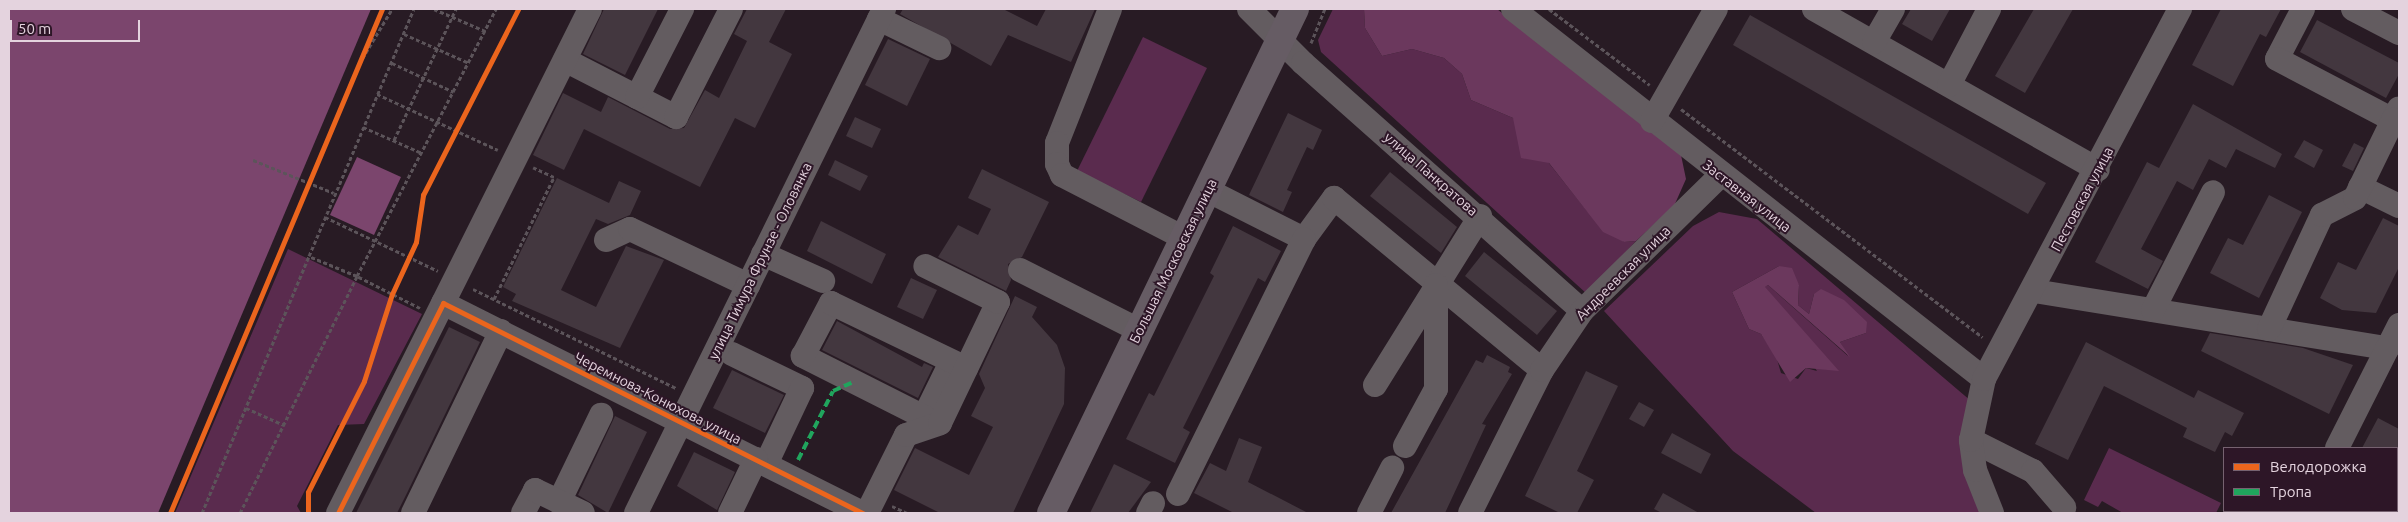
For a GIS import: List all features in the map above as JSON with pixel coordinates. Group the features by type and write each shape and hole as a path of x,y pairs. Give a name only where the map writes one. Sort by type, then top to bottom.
{"main road":[{"name":"Большая Московская улица","path":"1051,513 1295,9"}],"street":[{"path":"338,513 590,9"},
{"path":"637,97 682,9"},
{"path":"565,60 676,117 731,9"},
{"path":"1110,9 1057,143 1056,164 1062,175 1184,238"},
{"name":"улица Панкратова","path":"1249,9 1480,216 1582,311"},
{"name":"Заставная улица","path":"1513,9 1720,176 1983,383"},
{"path":"1652,121 1716,9"},
{"path":"1814,9 2098,170"},
{"path":"1874,42 1893,9"},
{"path":"1949,85 1989,9"},
{"name":"Пестовская улица","path":"1983,383 2002,351 2098,170 2180,9"},
{"path":"2268,329 2322,214 2355,198 2396,114 2277,59 2303,9"},
{"path":"2353,9 2399,34"},
{"path":"882,14 938,48"},
{"name":"улица Тимура Фрунзе - Оловянка","path":"636,513 882,14"},
{"name":"Андреевская улица","path":"1470,513 1542,370 1582,311 1720,176"},
{"path":"2360,187 2399,206"},
{"path":"1207,190 1304,239"},
{"path":"2153,310 2213,192"},
{"path":"1178,494 1304,239 1334,198 1436,285 1542,370"},
{"path":"1375,385 1480,216"},
{"path":"606,240 630,230 748,285"},
{"path":"764,254 823,281"},
{"path":"925,266 998,302 959,365 924,417 803,356 831,303 959,365"},
{"path":"1020,270 1139,330"},
{"path":"1406,446 1436,389 1436,285"},
{"path":"2034,291 2387,348"},
{"name":"Черемнова-Конюхова улица","path":"440,310 501,331 863,513"},
{"path":"2338,447 2399,324"},
{"path":"413,513 501,331"},
{"path":"730,513 802,388 732,354"},
{"path":"867,513 906,435 940,423 959,365"},
{"path":"1983,383 1971,440 1975,470 1992,513"},
{"path":"559,502 601,415"},
{"path":"1971,440 2033,471 2064,507"},
{"path":"1369,513 1392,468"},
{"path":"523,513 535,490 583,513"}],"path":[{"path":"355,73 382,9"},
{"path":"359,64 392,9"},
{"path":"202,513 334,194 414,9"},
{"path":"434,9 485,31"},
{"path":"394,140 456,9"},
{"path":"240,513 357,276 496,9"},
{"path":"1549,9 2002,351"},
{"path":"1556,14 1559,9"},
{"path":"404,34 469,63"},
{"path":"392,63 454,92"},
{"path":"378,94 516,158 554,178 494,299"},
{"path":"452,139 460,123"},
{"path":"364,127 422,153"},
{"path":"253,160 310,180 334,194"},
{"path":"306,189 314,171"},
{"path":"325,217 377,240 693,396"},
{"path":"406,264 413,249"},
{"path":"309,256 357,276 392,294 440,310"},
{"path":"389,302 395,286"},
{"path":"246,408 284,425"}],"shaded area":[{"path":"9,9 371,9 158,513 9,513"},
{"path":"1333,9 1364,9 1365,28 1382,56 1412,49 1444,58 1462,74 1471,100 1513,118 1587,211 1624,242 1636,241 1587,294 1321,52 1318,40"},
{"path":"1364,9 1497,9 1681,155 1686,179 1674,206 1636,241 1624,242 1603,232 1549,163 1521,158 1513,118 1471,100 1462,74 1444,58 1412,49 1382,56 1365,28"},
{"path":"1143,37 1207,68 1141,202 1077,171"},
{"path":"357,157 401,177 374,235 330,215"},
{"path":"1719,212 1757,219 1971,401 1984,513 1816,513 1733,451 1604,311 1693,226","holes":["1779,266 1799,285 1798,305 1809,314 1814,294 1866,333 1840,342 1848,356 1768,285 1764,287 1817,371 1806,368 1798,379 1781,373 1776,356 1761,334 1749,329 1732,292"]},
{"path":"288,249 422,314 364,424 338,425 297,506 301,513 175,513"},
{"path":"1779,266 1792,268 1799,285 1798,305 1809,314 1814,294 1821,289 1844,300 1867,322 1866,333 1840,342 1850,357 1768,285 1765,287 1839,371 1806,368 1790,382 1761,334 1749,329 1732,292"},
{"path":"2109,448 2221,503 2216,513 2123,513 2102,501 2098,507 2084,500"}],"building":[{"path":"604,9 658,9 625,75 583,54"},
{"path":"747,9 786,9 769,42 792,54 755,128 735,118 700,187 584,129 564,170 533,155 563,93 601,112 608,97 670,129 684,128 705,90 719,98 747,41 734,34"},
{"path":"903,9 1003,9 1037,26 1046,9 1095,9 1071,62 1008,35 991,66 900,14"},
{"path":"1911,9 1950,9 1932,41 1902,24"},
{"path":"2034,9 2073,9 2025,93 1995,76"},
{"path":"2221,9 2281,9 2266,37 2260,34 2233,86 2192,65"},
{"path":"1750,15 2046,183 2028,214 1733,45"},
{"path":"2317,20 2399,63 2399,74 2386,98 2300,52"},
{"path":"888,39 930,59 907,106 865,85"},
{"path":"2193,104 2282,154 2275,168 2236,149 2226,168 2209,159 2193,190 2177,181 2141,249 2163,261 2148,289 2095,262 2147,162 2159,168"},
{"path":"1288,113 1322,130 1313,150 1307,147 1287,190 1292,192 1283,212 1249,195"},
{"path":"855,117 881,129 872,148 846,136"},
{"path":"2304,140 2323,150 2314,168 2294,157"},
{"path":"2354,143 2364,148 2353,171 2342,166"},
{"path":"835,160 868,176 860,191 828,175"},
{"path":"982,169 1049,202 1022,257 1008,264 1011,280 1006,291 938,257 958,225 978,235 991,209 968,198"},
{"path":"1390,172 1457,227 1441,253 1370,196"},
{"path":"557,178 609,203 619,181 641,191 630,215 608,224 596,219 561,290 596,307 626,246 664,260 620,348 512,301 516,294 503,287"},
{"path":"2269,195 2302,212 2259,298 2210,273 2228,238 2243,245"},
{"path":"2383,218 2399,226 2399,267 2376,313 2342,310 2320,298 2338,262 2356,270"},
{"path":"821,221 886,254 872,284 807,251"},
{"path":"1233,226 1281,251 1265,282 1258,278 1183,428 1190,432 1175,463 1126,439 1149,393 1154,396 1214,276 1210,273"},
{"path":"1484,252 1557,311 1537,335 1465,276"},
{"path":"911,278 937,290 923,319 897,307"},
{"path":"1015,296 1037,307 1032,317 1057,345 1065,368 1064,404 1013,513 940,513 894,490 915,448 969,475 993,427 971,416 985,388 979,374"},
{"path":"837,321 922,367 924,363 933,367 918,398 822,350"},
{"path":"449,327 480,342 397,513 356,513"},
{"path":"2210,333 2303,348 2353,365 2329,414 2201,351"},
{"path":"2086,342 2194,398 2198,390 2244,413 2232,436 2225,432 2215,452 2183,437 2187,428 2104,386 2068,460 2035,444"},
{"path":"1487,355 1510,367 1508,372 1512,374 1482,424 1486,425 1445,513 1391,513 1476,360 1483,363"},
{"path":"732,370 784,395 765,433 713,408"},
{"path":"1586,371 1618,386 1577,471 1594,480 1577,513 1560,513 1525,496"},
{"path":"1639,402 1654,410 1644,427 1629,419"},
{"path":"615,416 647,432 608,513 578,495"},
{"path":"2378,418 2399,429 2399,448 2363,447"},
{"path":"1672,433 1711,454 1701,474 1661,453"},
{"path":"1239,438 1262,447 1248,482 1308,513 1234,513 1194,493 1210,463 1226,471"},
{"path":"694,452 735,472 717,510 677,486"},
{"path":"1114,464 1151,482 1128,513 1090,513"},
{"path":"1663,493 1699,513 1662,513 1654,509"}],"marked path":[{"path":"798,460 833,391 853,382"}],"cycle path":[{"path":"170,513 382,9"},
{"path":"308,513 308,492 364,381 392,294 416,242 423,195 518,9"},
{"path":"338,513 443,303 863,513"}]}
